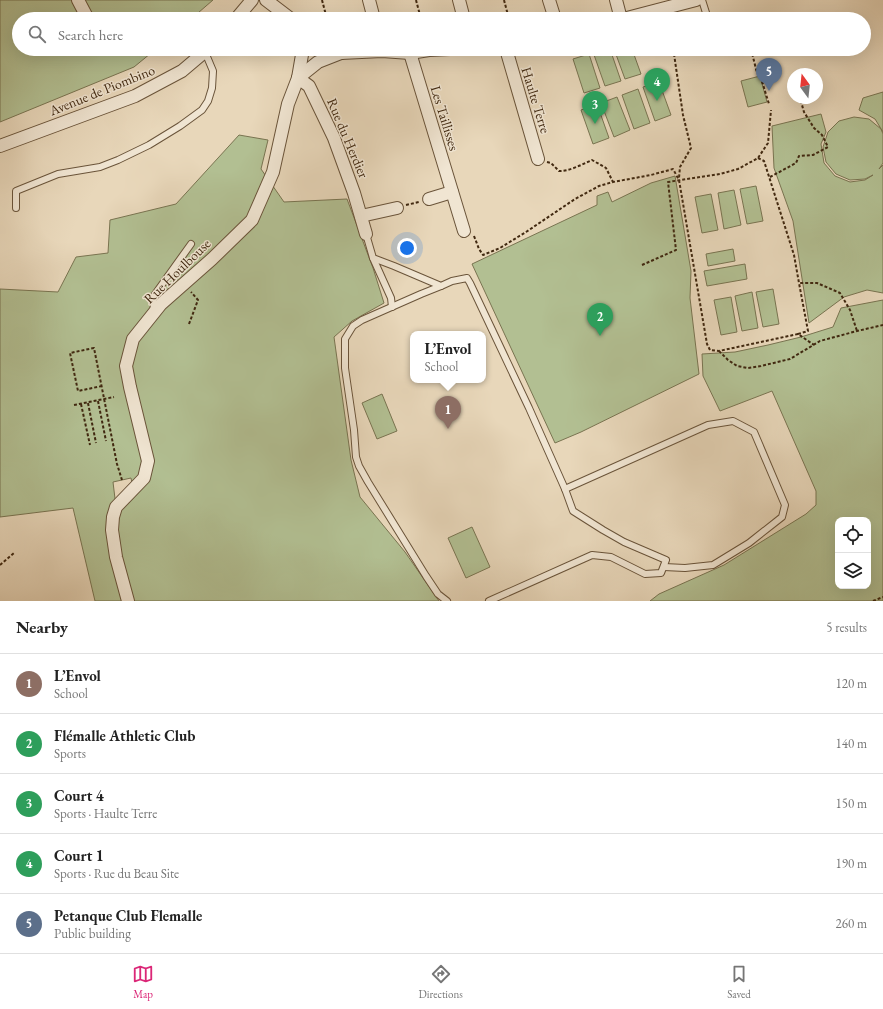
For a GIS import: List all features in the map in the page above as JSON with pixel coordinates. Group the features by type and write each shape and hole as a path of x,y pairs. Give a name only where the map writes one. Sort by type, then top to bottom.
{"street":[{"path":"78,0 84,12"},
{"path":"242,12 252,0"},
{"path":"266,0 281,12"},
{"path":"369,0 372,12"},
{"path":"459,0 462,12"},
{"path":"549,0 552,12"},
{"path":"616,0 620,12"},
{"path":"649,12 696,0"},
{"name":"Avenue de Piombino","path":"0,146 135,96 182,71 200,56"},
{"name":"Rue Houlbouse","path":"128,601 116,557 112,530 113,517 116,507 144,478 148,461 126,366 133,339 161,304 212,259 252,220 273,172 288,104 298,78 301,56"},
{"path":"298,78 318,62 329,56"},
{"name":"Les Taillisses","path":"411,56 452,192 469,233"},
{"name":"Haulte Terre","path":"508,56 538,159"},
{"name":"Rue du Herdier","path":"298,78 309,86 334,138 354,193 366,234"},
{"path":"429,199 452,192"},
{"path":"361,216 397,208"}],"lane":[{"path":"702,0 706,12"},
{"path":"16,208 16,191 58,174 100,167 118,160 149,145 180,126 202,110 208,101 212,88 213,71 209,56"},
{"path":"366,234 373,258 391,298 392,307"},
{"path":"154,312 152,297 191,244"},
{"path":"373,258 441,286"},
{"path":"447,601 438,594 426,576 359,466 356,457 354,430 344,368 345,339 353,326 362,320 452,281 467,278 529,408 566,489 574,511 624,542 666,560 661,573 645,574 611,557 592,555 489,601"},
{"path":"566,489 708,424 733,421 754,432 785,505 782,517 749,543 713,565 685,568 664,567"}],"path":[{"path":"322,0 325,12"},
{"path":"416,0 419,12"},
{"path":"504,0 507,12"},
{"path":"674,56 683,115 691,148 680,167 679,180 707,344 710,350 719,351 808,331 794,255 764,161 758,158"},
{"path":"753,56 768,104"},
{"path":"770,178 796,163 800,156 814,155 828,147 822,135 814,128 804,112 802,104"},
{"path":"642,265 676,250 668,182 720,174 738,169 758,158 768,142 771,110"},
{"path":"538,159 551,163 558,171 564,171 592,160 606,168 613,182"},
{"path":"469,233 483,255 500,248 575,198 599,186 674,169 679,180"},
{"path":"397,208 429,199"},
{"path":"799,283 816,283 840,293 850,310 857,331"},
{"path":"184,284 198,300 189,324"},
{"path":"719,351 737,366 748,368 790,358 820,341 883,326"},
{"path":"798,334 814,345"},
{"path":"102,386 78,391 70,353 94,348 102,386 117,464 122,480"},
{"path":"74,405 114,398"},
{"path":"98,401 106,441"},
{"path":"88,402 96,443"},
{"path":"81,404 90,445"},
{"path":"0,565 14,553"},
{"path":"873,601 883,597"}],"green space":[{"path":"0,0 213,0 199,12 12,12 12,56 147,56 134,67 0,122"},
{"path":"583,56 590,56 600,88 584,93 573,59"},
{"path":"594,56 612,56 621,81 605,86"},
{"path":"617,56 635,56 641,74 625,79"},
{"path":"760,76 767,102 748,107 741,81"},
{"path":"659,82 671,115 655,121 643,87"},
{"path":"638,89 650,123 634,129 622,95"},
{"path":"883,92 883,132 875,119 859,110 863,98"},
{"path":"617,97 630,130 614,137 601,103"},
{"path":"597,104 609,138 593,144 581,110"},
{"path":"821,114 826,132 821,144 824,163 835,176 850,182 865,180 873,175 865,179 850,180 836,174 826,162 823,147 828,132 839,121 854,117 869,119 881,129 883,134 883,163 879,169 883,165 883,293 867,290 844,297 809,323 793,221 774,168 772,126"},
{"path":"239,135 268,140 261,169 284,202 347,199 373,268 384,303 352,321 334,337 351,460 360,497 405,552 439,601 95,601 73,508 0,517 0,289 58,292 76,257 108,253 110,220 176,204","holes":["131,478 133,489 116,507 113,482"]},
{"path":"675,176 691,271 690,298 699,374 581,432 555,443 472,264 597,205 597,196 608,192 612,202 651,183"},
{"path":"756,186 763,221 747,224 740,189"},
{"path":"734,190 741,225 724,229 718,193"},
{"path":"711,194 718,230 702,233 695,197"},
{"path":"733,249 735,261 708,266 706,254"},
{"path":"745,264 747,279 707,286 704,271"},
{"path":"773,289 779,324 763,327 756,292"},
{"path":"752,292 758,328 742,331 735,296"},
{"path":"731,297 737,332 721,335 714,300"},
{"path":"883,300 883,601 650,601 659,594 724,565 806,514 816,505 816,491 772,391 720,411 703,376 702,354 735,352 801,337 833,327 841,308"},
{"path":"382,394 397,431 377,439 362,403"},
{"path":"472,527 490,567 466,578 448,538"}],"place":[{"name":"Petanque Club Flemalle","path":"769,91"},
{"name":"Court 1","path":"657,101"},
{"name":"Court 4","path":"595,124"},
{"name":"Flémalle Athletic Club","path":"600,336"},
{"name":"L’Envol","path":"448,429"}]}
